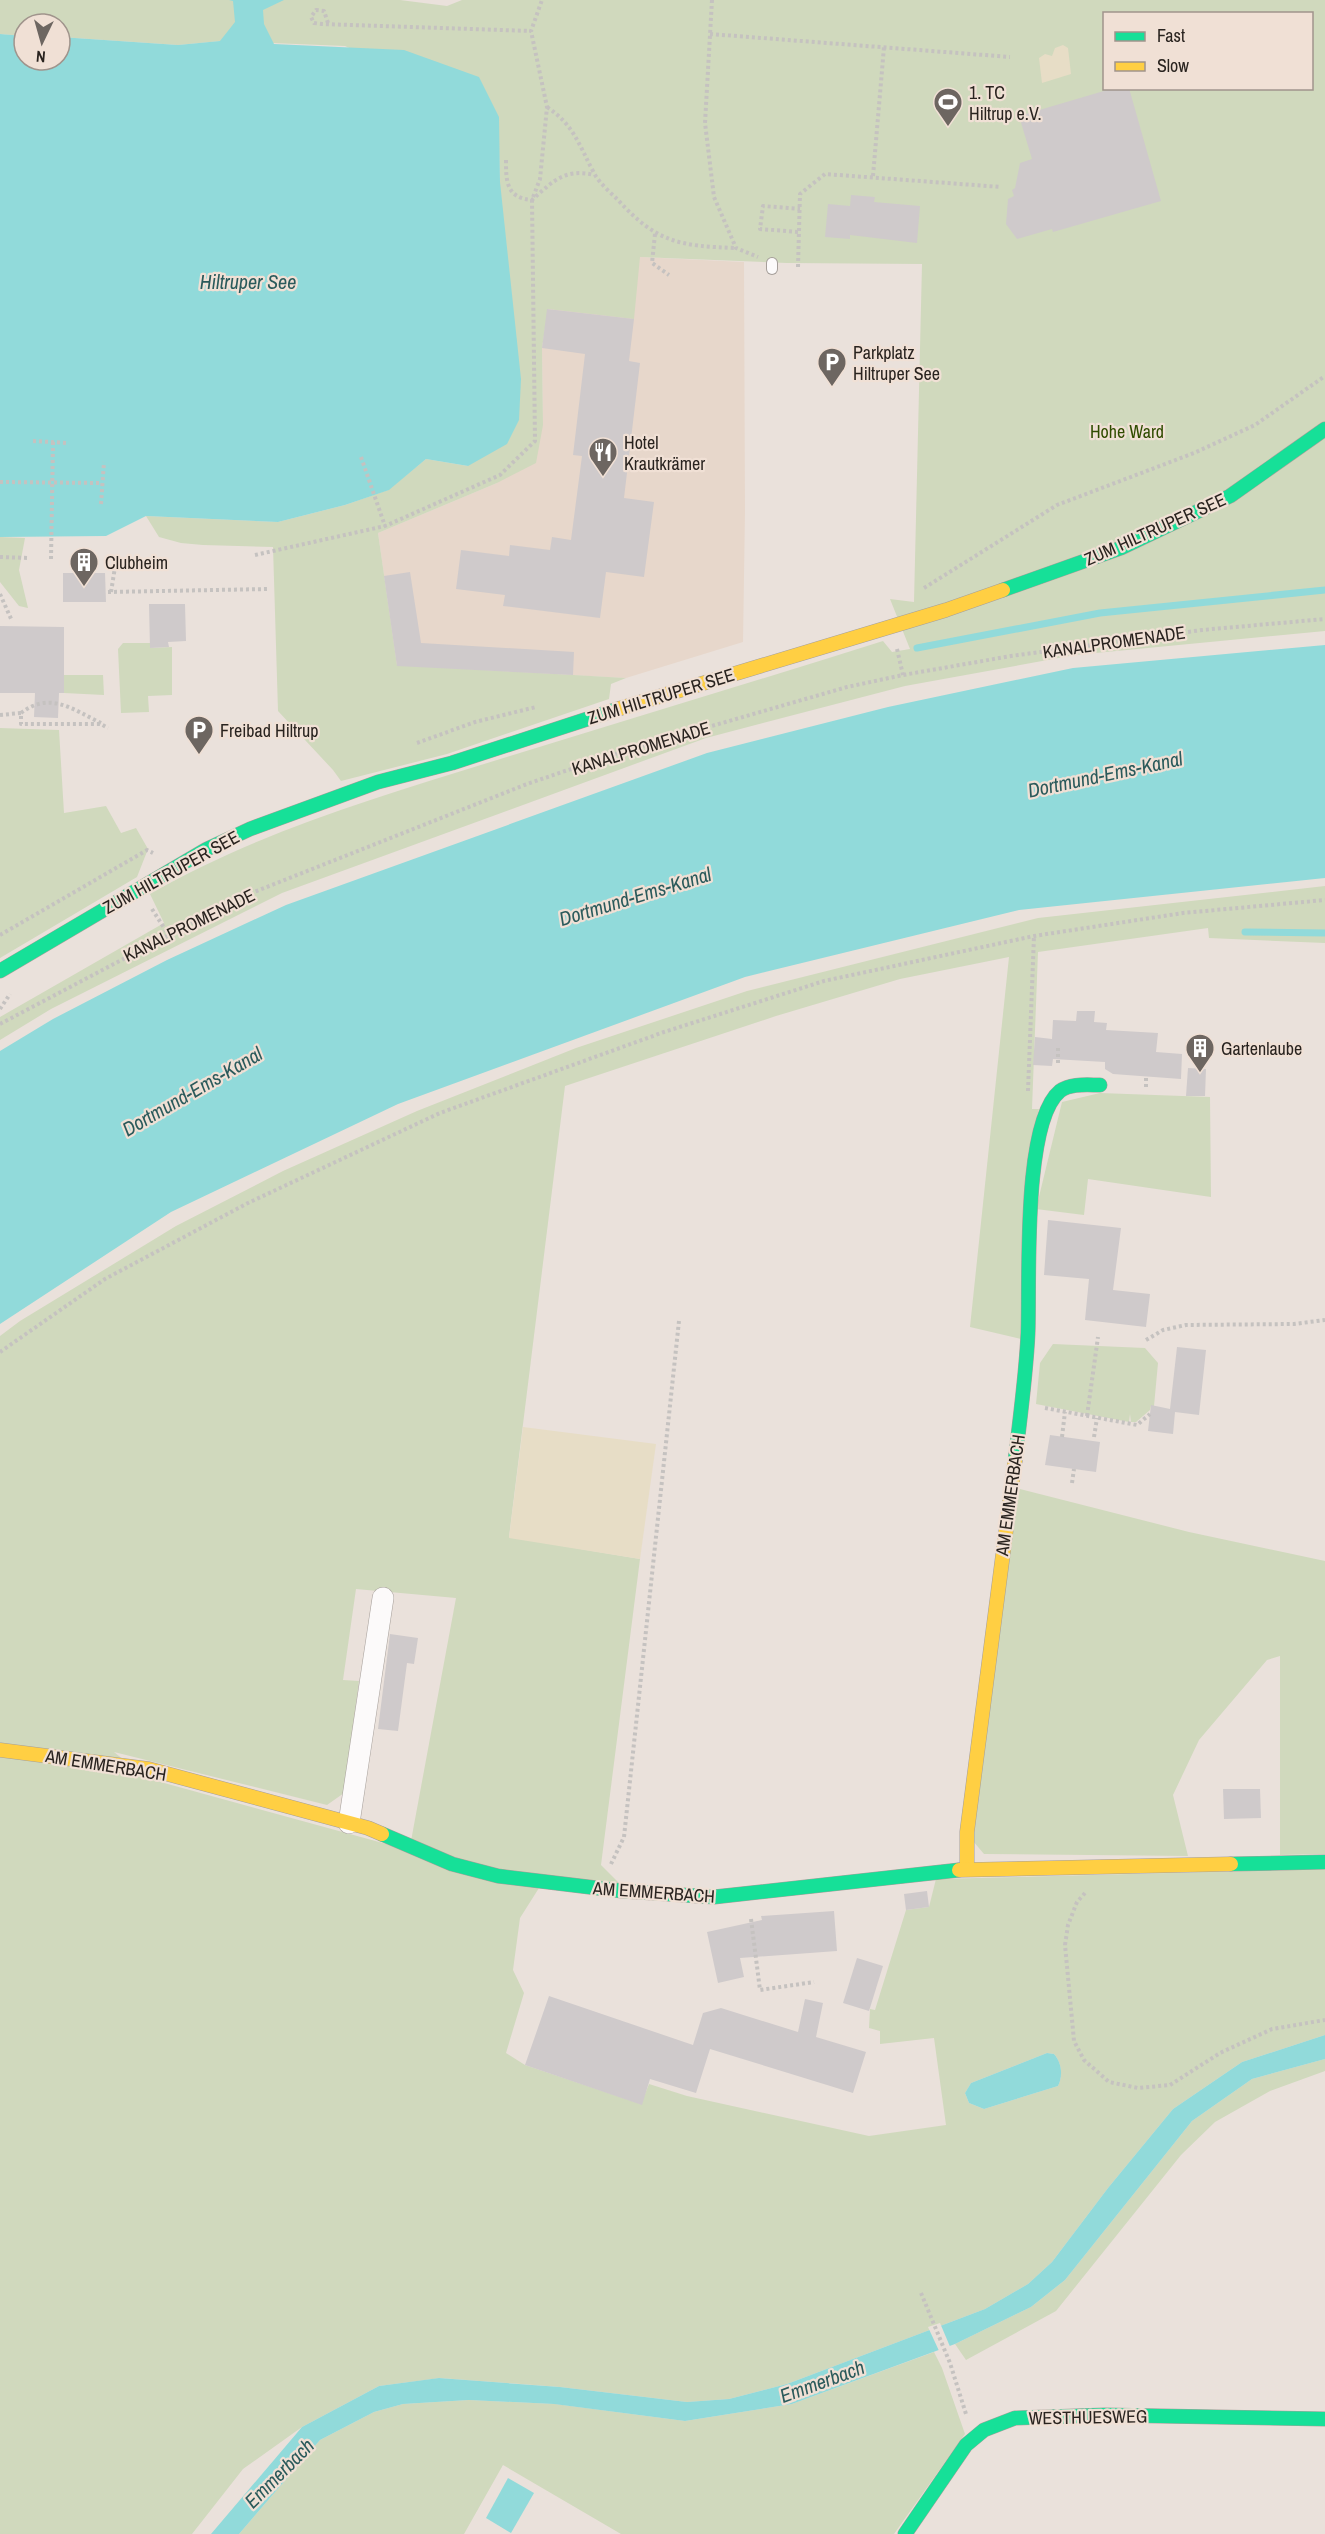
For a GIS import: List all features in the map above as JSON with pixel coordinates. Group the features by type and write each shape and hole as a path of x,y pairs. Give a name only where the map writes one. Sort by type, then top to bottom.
{"street":[{"name":"ZUM HILTRUPER SEE","path":"0,971 207,849 250,829 378,782 452,763 629,706 946,610 1121,548 1230,496 1325,429"},
{"name":"AM EMMERBACH","path":"967,1869 967,1832 1022,1404 1028,1333 1027,1261 1037,1143 1048,1107 1059,1092 1069,1086 1100,1085"},
{"path":"349,1823 383,1598"},
{"name":"AM EMMERBACH","path":"0,1750 148,1769 368,1828 452,1864 498,1875 592,1888 714,1897 967,1869 1325,1862"},
{"name":"WESTHUESWEG","path":"905,2534 958,2455 974,2437 998,2423 1033,2416 1325,2419"}],"path":[{"path":"255,555 385,526 500,475 535,441 532,200 540,179 547,107 531,31 543,0"},
{"path":"712,0 705,123 714,197 736,248"},
{"path":"328,23 324,11 316,10 311,17 314,23 531,31"},
{"path":"710,34 1010,57"},
{"path":"873,176 884,47"},
{"path":"547,107 560,116 578,138 595,175 637,221 655,234 696,246 736,248 772,266"},
{"path":"506,160 508,186 514,194 523,199 532,200 559,178 577,171 595,175"},
{"path":"798,267 800,194 825,174 1000,187"},
{"path":"798,232 760,229 763,207 800,209"},
{"path":"655,234 652,263 669,275"},
{"path":"922,588 1058,505 1194,453 1255,425 1325,376"},
{"path":"33,441 68,443"},
{"path":"51,559 53,442"},
{"path":"362,457 385,526"},
{"path":"101,504 104,462"},
{"path":"0,482 102,483"},
{"path":"0,557 29,558"},
{"path":"116,561 110,592 268,589"},
{"path":"0,594 12,621"},
{"name":"KANALPROMENADE","path":"0,1022 238,897 527,784 618,753 847,687 903,675 1011,656 1202,630 1325,618"},
{"path":"0,715 21,713 34,703 59,703 108,728"},
{"path":"21,713 21,724 101,724"},
{"path":"0,935 147,850 162,856"},
{"path":"0,1352 105,1279 248,1203 440,1113 664,1032 824,981 1034,936 1183,913 1325,900"},
{"path":"151,908 168,934"},
{"path":"1028,1098 1034,936"},
{"path":"1058,1046 1058,1055"},
{"path":"1146,1076 1146,1087"},
{"path":"1146,1340 1163,1330 1186,1325 1294,1324 1325,1320"},
{"path":"592,1888 615,1860 624,1837 679,1322"},
{"path":"1087,1416 1098,1337"},
{"path":"1022,1404 1137,1425 1150,1414"},
{"path":"1062,1437 1065,1412"},
{"path":"1094,1437 1097,1418"},
{"path":"1072,1483 1074,1469"},
{"path":"1086,1892 1077,1902 1068,1925 1065,1946 1074,2041 1084,2060 1109,2082 1138,2088 1170,2085 1220,2053 1272,2029 1325,2020"},
{"path":"746,1895 759,1990 814,1982"},
{"path":"921,2294 950,2364 974,2437"}],"shaded area":[{"path":"556,237 640,257 744,262 743,642 626,678 397,666 378,533 497,483 543,425 542,348"}],"green space":[{"name":"Hohe Ward","path":"0,0 400,0 447,6 462,0 1325,0 1325,631 1075,655 905,686 706,738 282,893 51,1009 0,1040 0,1017 164,923 150,894 236,851 372,799 883,641 892,652 910,649 890,599 914,602 922,264 787,263 640,257 634,319 548,309 542,348 543,425 536,463 497,483 378,533 397,665 626,678 611,684 609,699 447,754 341,781 278,711 273,547 181,543 159,537 146,516 278,522 345,505 388,490 426,459 468,466 500,182 498,117 345,46 221,41 178,45 72,38 72,12 12,12 12,35 0,34"},
{"path":"0,537 25,538 19,570 28,608 19,606 0,582"},
{"path":"123,643 150,643 150,648 172,647 172,695 148,696 149,712 121,713 118,649"},
{"path":"64,675 103,675 104,695 64,693"},
{"path":"0,728 59,730 64,813 106,806 121,833 136,828 148,849 137,877 0,958"},
{"path":"1325,886 1325,943 1209,938 1208,928 1038,952 1032,1109 1039,1109 1029,1148 1024,1213 1021,1339 970,1327 1009,957 900,979 776,1016 565,1086 509,1537 640,1559 601,1865 621,1885 559,1880 497,1871 439,1855 411,1841 456,1598 356,1589 343,1680 359,1681 344,1793 327,1805 114,1752 146,1778 390,1845 447,1869 539,1888 520,1918 513,1970 524,1993 506,2053 525,2065 641,2104 649,2084 687,2096 869,2136 946,2125 934,2038 880,2044 880,2031 869,2028 870,2009 875,2010 906,1910 929,1907 936,1879 1325,1869 1325,2035 1242,2062 1173,2109 1108,2188 1052,2262 1028,2284 985,2309 787,2384 729,2399 687,2402 560,2387 440,2378 379,2386 302,2427 243,2469 192,2534 0,2534 0,1336 20,1321 176,1226 283,1171 417,1111 576,1048 747,991 1038,918","holes":["1047,2053 1054,2054 1061,2070 1058,2086 984,2109 969,2103 965,2093 971,2083"]},
{"path":"1100,1093 1210,1097 1211,1197 1088,1179 1084,1215 1036,1209 1062,1102"},
{"path":"1053,1344 1145,1348 1158,1363 1154,1406 1151,1406 1150,1410 1136,1422 1131,1422 1130,1414 1129,1422 1036,1404 1040,1363"},
{"path":"1016,1488 1189,1532 1325,1561 1325,1854 1280,1855 1280,1656 1267,1660 1199,1740 1173,1795 1188,1856 984,1854 973,1841"},
{"path":"1325,2059 1325,2071 1270,2091 1215,2122 1181,2155 1056,2311 966,2360 955,2344 1031,2307 1065,2280 1192,2121 1252,2079"},
{"path":"934,2352 942,2368 965,2434 894,2534 621,2534 503,2465 464,2534 239,2534 320,2440 374,2412 403,2404 469,2400 555,2404 685,2421 792,2404"}],"sand":[{"path":"1063,45 1068,48 1071,74 1042,83 1039,58 1045,54 1052,56 1055,48"},
{"path":"523,1427 656,1444 640,1559 509,1538"}],"water":[{"name":"Hiltruper See","path":"229,0 284,0 263,10 264,24 274,44 404,50 479,77 499,117 500,182 521,379 519,420 507,444 468,466 426,459 389,490 345,505 278,522 146,516 106,536 0,537 0,34 12,35 12,72 72,72 72,38 178,45 220,41 235,22 233,1"},
{"name":"Dortmund-Ems-Kanal","path":"1325,645 1325,878 1019,910 745,977 398,1104 171,1212 0,1324 0,1051 53,1019 167,960 286,905 707,753 888,707 1073,668"},
{"name":"Emmerbach","path":"1325,2035 1325,2059 1252,2079 1192,2121 1065,2280 1031,2307 955,2344 792,2404 685,2421 554,2404 469,2400 403,2404 374,2412 320,2440 239,2534 211,2534 302,2427 379,2386 439,2378 560,2387 687,2402 729,2399 787,2384 985,2309 1028,2284 1052,2262 1108,2188 1173,2109 1242,2062"},
{"path":"1047,2053 1054,2054 1060,2065 1061,2074 1058,2086 984,2109 969,2103 965,2093 971,2083"},
{"path":"508,2478 534,2493 511,2533 486,2518"}],"pier":[{"path":"940,2323 951,2349 940,2353 928,2327"}],"building":[{"path":"1107,90 1130,90 1161,201 1053,232 1052,229 1017,239 1006,224 1008,199 1014,196 1012,190 1015,188 1020,163 1032,159 1019,116"},
{"path":"851,195 875,197 874,202 920,206 917,243 850,235 850,239 825,237 828,204 850,206"},
{"name":"Hotel Krautkrämer","path":"547,309 634,319 629,361 640,363 624,498 654,502 644,577 606,572 600,618 503,606 505,595 456,589 461,550 509,556 510,545 550,550 552,537 571,540 582,456 573,455 585,354 542,348"},
{"path":"410,572 421,643 574,652 573,675 397,666 384,576"},
{"name":"Clubheim","path":"63,573 105,573 106,602 63,602"},
{"path":"149,604 185,604 186,641 168,642 169,647 150,648"},
{"path":"0,626 64,627 64,693 59,693 58,718 34,717 35,693 0,693"},
{"path":"1077,1011 1095,1011 1094,1022 1107,1023 1106,1030 1158,1033 1156,1052 1182,1054 1181,1079 1113,1074 1105,1069 1105,1062 1053,1059 1052,1066 1033,1065 1035,1037 1052,1039 1053,1020 1076,1021"},
{"path":"1188,1068 1206,1069 1205,1096 1186,1096"},
{"path":"1048,1220 1121,1228 1113,1290 1150,1294 1146,1327 1085,1320 1089,1279 1044,1275"},
{"path":"1177,1347 1206,1350 1199,1415 1175,1412 1173,1434 1148,1431 1151,1405 1170,1409"},
{"path":"1050,1435 1100,1442 1096,1472 1045,1465"},
{"path":"390,1634 418,1638 414,1664 407,1663 398,1731 378,1729"},
{"path":"1223,1789 1260,1789 1261,1818 1224,1819"},
{"path":"927,1891 929,1907 906,1910 904,1894"},
{"path":"834,1911 837,1951 740,1958 744,1977 718,1983 707,1932 762,1920 761,1916"},
{"path":"857,1958 883,1966 869,2011 843,2003"},
{"path":"549,1996 693,2045 703,2013 721,2008 798,2032 805,1999 823,2003 816,2037 866,2052 853,2093 710,2049 696,2093 650,2079 642,2105 525,2065"}],"waterway":[{"path":"917,648 1100,613 1325,590"},
{"path":"1245,932 1325,933"}],"traffic: fast":[{"path":"1003,590 1121,548 1230,496 1325,429"},
{"path":"0,971 207,849 250,829 378,782 452,763 618,709"},
{"path":"1015,1461 1027,1349 1031,1205 1039,1135 1048,1108 1060,1091 1074,1086 1100,1085"},
{"path":"382,1834 452,1864 498,1876 622,1891 714,1897 959,1870"},
{"path":"1231,1864 1325,1862"},
{"path":"905,2534 966,2445 984,2430 1015,2418 1105,2415 1325,2419"}],"traffic: slow":[{"path":"618,709 946,610 1003,590"},
{"path":"967,1869 967,1832 1015,1461"},
{"path":"0,1750 149,1769 368,1828 382,1834"},
{"path":"959,1870 1231,1864"}],"place":[{"name":"1. TC Hiltrup e.V.","path":"948,128"},
{"name":"Parkplatz Hiltruper See","path":"832,388"},
{"name":"Hotel Krautkrämer","path":"603,478"},
{"name":"Clubheim","path":"84,588"},
{"name":"Freibad Hiltrup","path":"199,756"},
{"name":"Gartenlaube","path":"1200,1074"}]}
